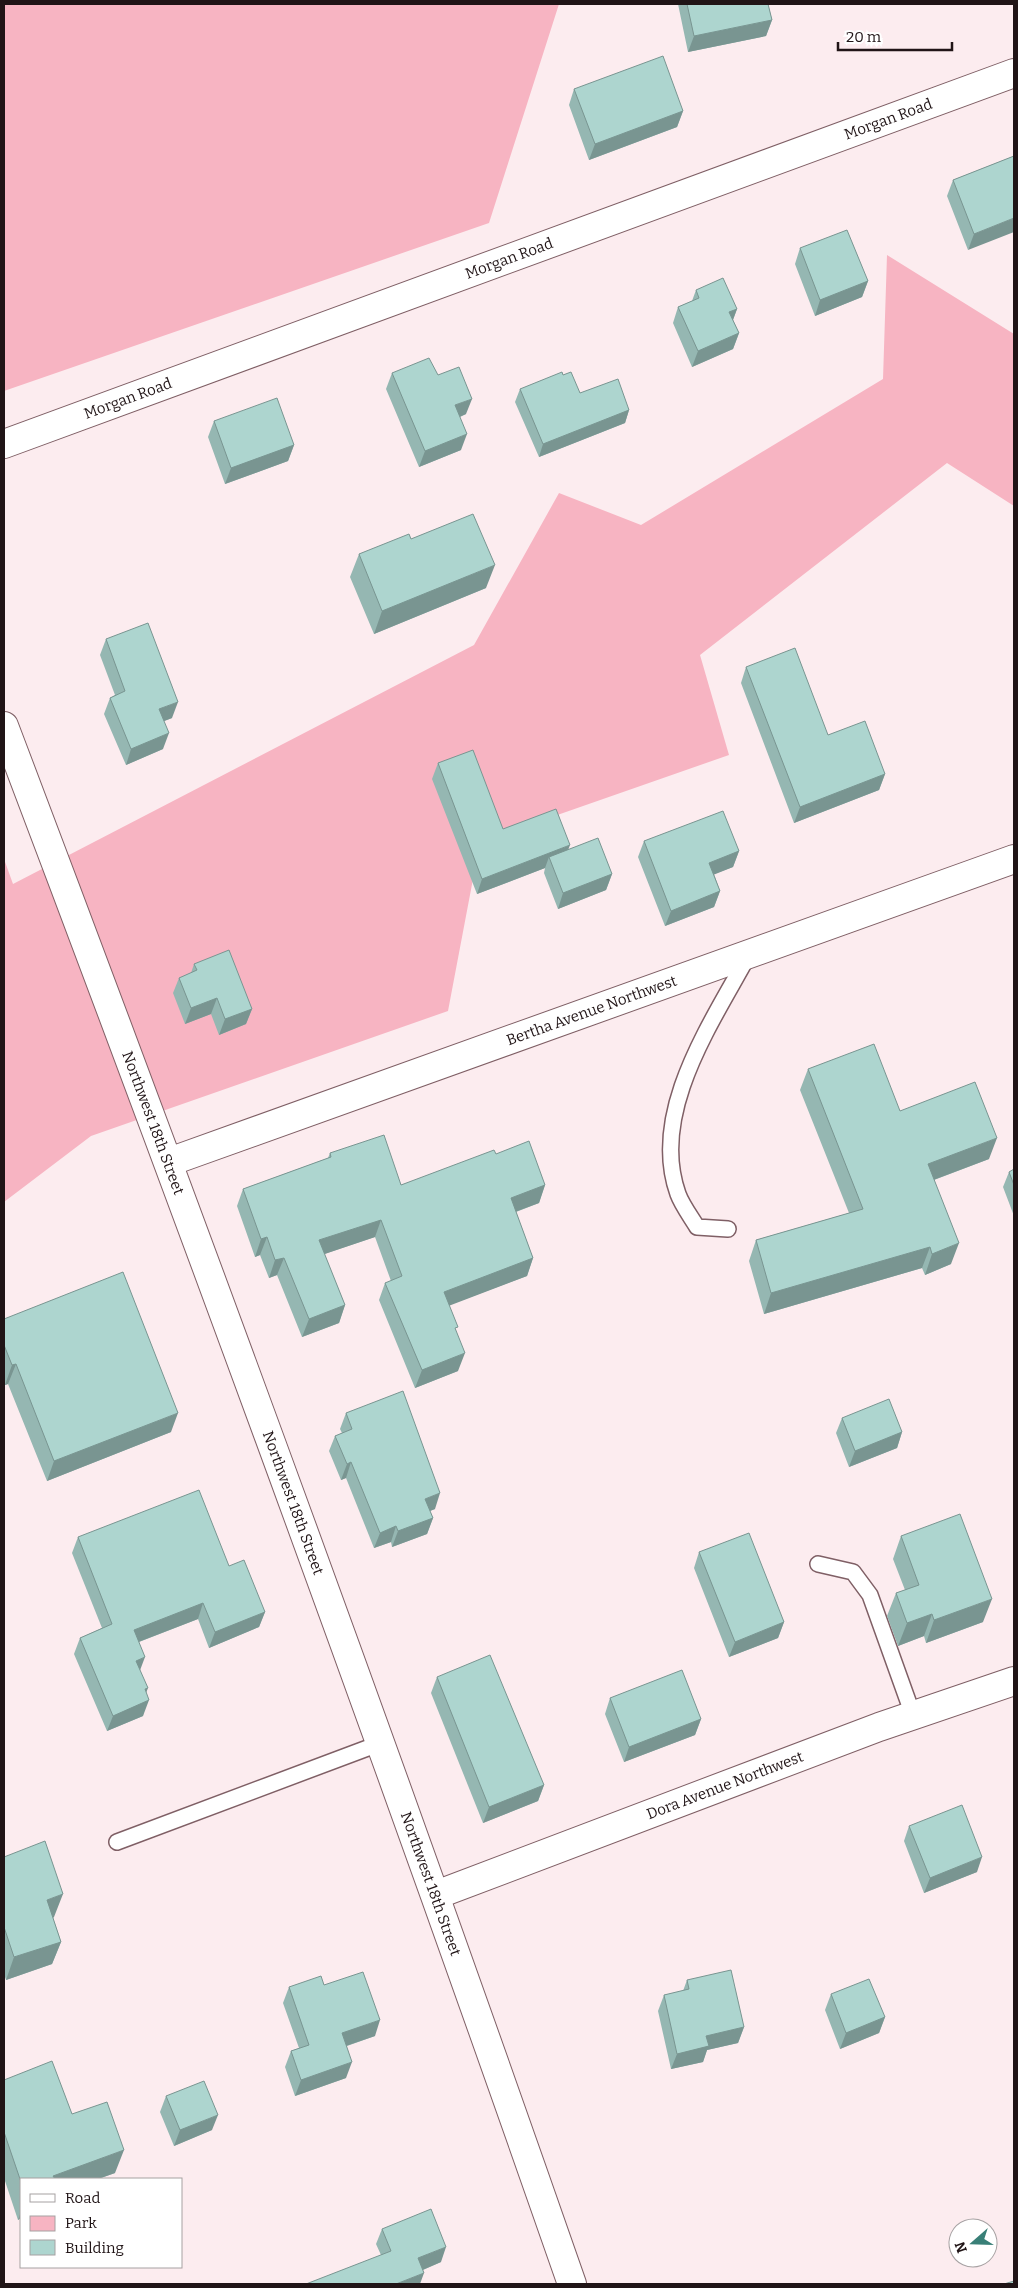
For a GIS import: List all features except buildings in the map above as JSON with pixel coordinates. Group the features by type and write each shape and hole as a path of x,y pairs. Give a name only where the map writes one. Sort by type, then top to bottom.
{"street":[{"name":"Morgan Road","path":"4,444 1014,73"},
{"name":"Northwest 18th Street","path":"4,726 169,1162 381,1743 572,2284"},
{"name":"Bertha Avenue Northwest","path":"169,1162 1014,859"},
{"name":"Dora Avenue Northwest","path":"436,1895 913,1715 1012,1687"}],"lane":[{"path":"728,1229 697,1227 678,1195 668,1151 676,1103 696,1051 748,954"},
{"path":"818,1564 853,1572 870,1595 913,1715"},
{"path":"117,1842 381,1743"}],"green space":[{"path":"4,4 559,4 489,223 4,391"},
{"path":"887,255 1014,334 1014,506 947,463 700,655 729,755 480,842 448,1011 91,1136 4,1202 4,859 13,884 474,645 559,493 641,525 883,379"}]}
